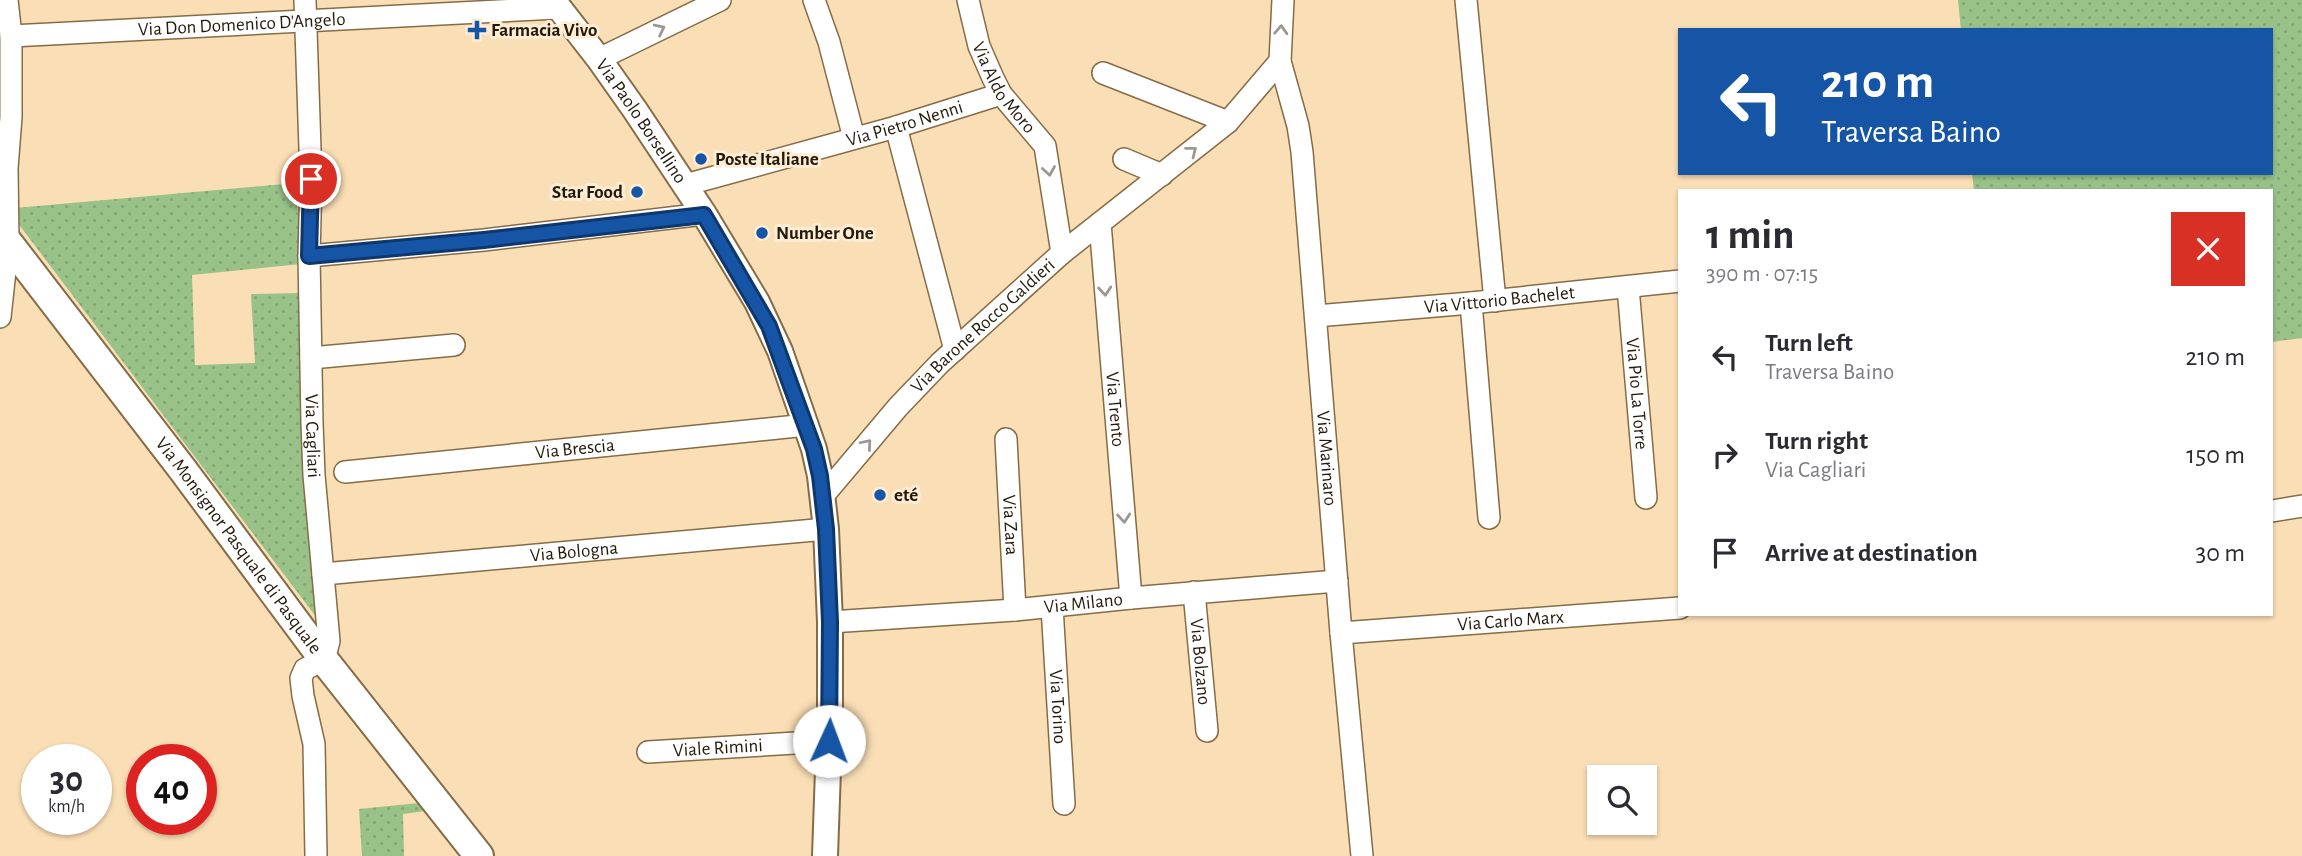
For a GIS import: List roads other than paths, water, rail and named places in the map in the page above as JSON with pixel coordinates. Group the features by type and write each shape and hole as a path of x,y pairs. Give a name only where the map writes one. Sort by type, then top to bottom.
{"main road":[{"name":"Via Monsignor Pasquale di Pasquale","path":"4,238 183,470 324,660 479,856"}],"street":[{"path":"0,317 12,79 7,0"},
{"path":"599,59 720,0"},
{"path":"814,0 829,42 854,138"},
{"name":"Via Aldo Moro","path":"968,0 979,46 1002,94 1045,146 1062,253"},
{"path":"1280,61 1283,0"},
{"path":"1466,0 1495,301"},
{"name":"Via Don Domenico D'Angelo","path":"11,36 305,10 555,4"},
{"name":"Via Paolo Borsellino","path":"555,4 599,59 704,215 769,326 807,425 814,449 826,529 830,622 825,856"},
{"name":"Via Cagliari","path":"305,10 311,179 309,256 314,475 329,640 324,660"},
{"name":"Via Barone Rocco Galdieri","path":"822,496 898,407 955,350 1062,253 1227,122 1280,61"},
{"name":"Via Marinaro","path":"1280,61 1298,126 1302,152 1362,856"},
{"path":"1103,73 1227,122"},
{"name":"Via Pietro Nenni","path":"685,185 896,127 1002,94"},
{"path":"896,127 955,350"},
{"path":"1124,159 1161,175"},
{"path":"309,256 484,240 704,215"},
{"name":"Via Trento","path":"1100,223 1131,598"},
{"name":"Via Vittorio Bachelet","path":"1316,316 1495,301 1678,281"},
{"name":"Via Pio La Torre","path":"1628,288 1646,498"},
{"path":"1471,303 1489,518"},
{"path":"311,358 454,345"},
{"name":"Via Brescia","path":"345,472 807,425"},
{"name":"Via Zara","path":"1006,439 1015,610"},
{"path":"2273,511 2302,506"},
{"name":"Via Bologna","path":"323,575 826,529"},
{"name":"Via Milano","path":"830,622 1015,610 1337,581"},
{"name":"Via Bolzano","path":"1194,592 1207,731"},
{"name":"Via Torino","path":"1052,607 1064,804"},
{"name":"Via Carlo Marx","path":"1341,633 1678,608"},
{"path":"316,856 314,744 301,678 305,669 324,660"},
{"name":"Viale Rimini","path":"648,752 829,741"}],"place":[{"name":"Farmacia Vivo","path":"477,30"},
{"name":"Poste Italiane","path":"701,159"},
{"name":"Star Food","path":"637,192"},
{"name":"Number One","path":"762,233"},
{"name":"eté","path":"880,495"}]}
